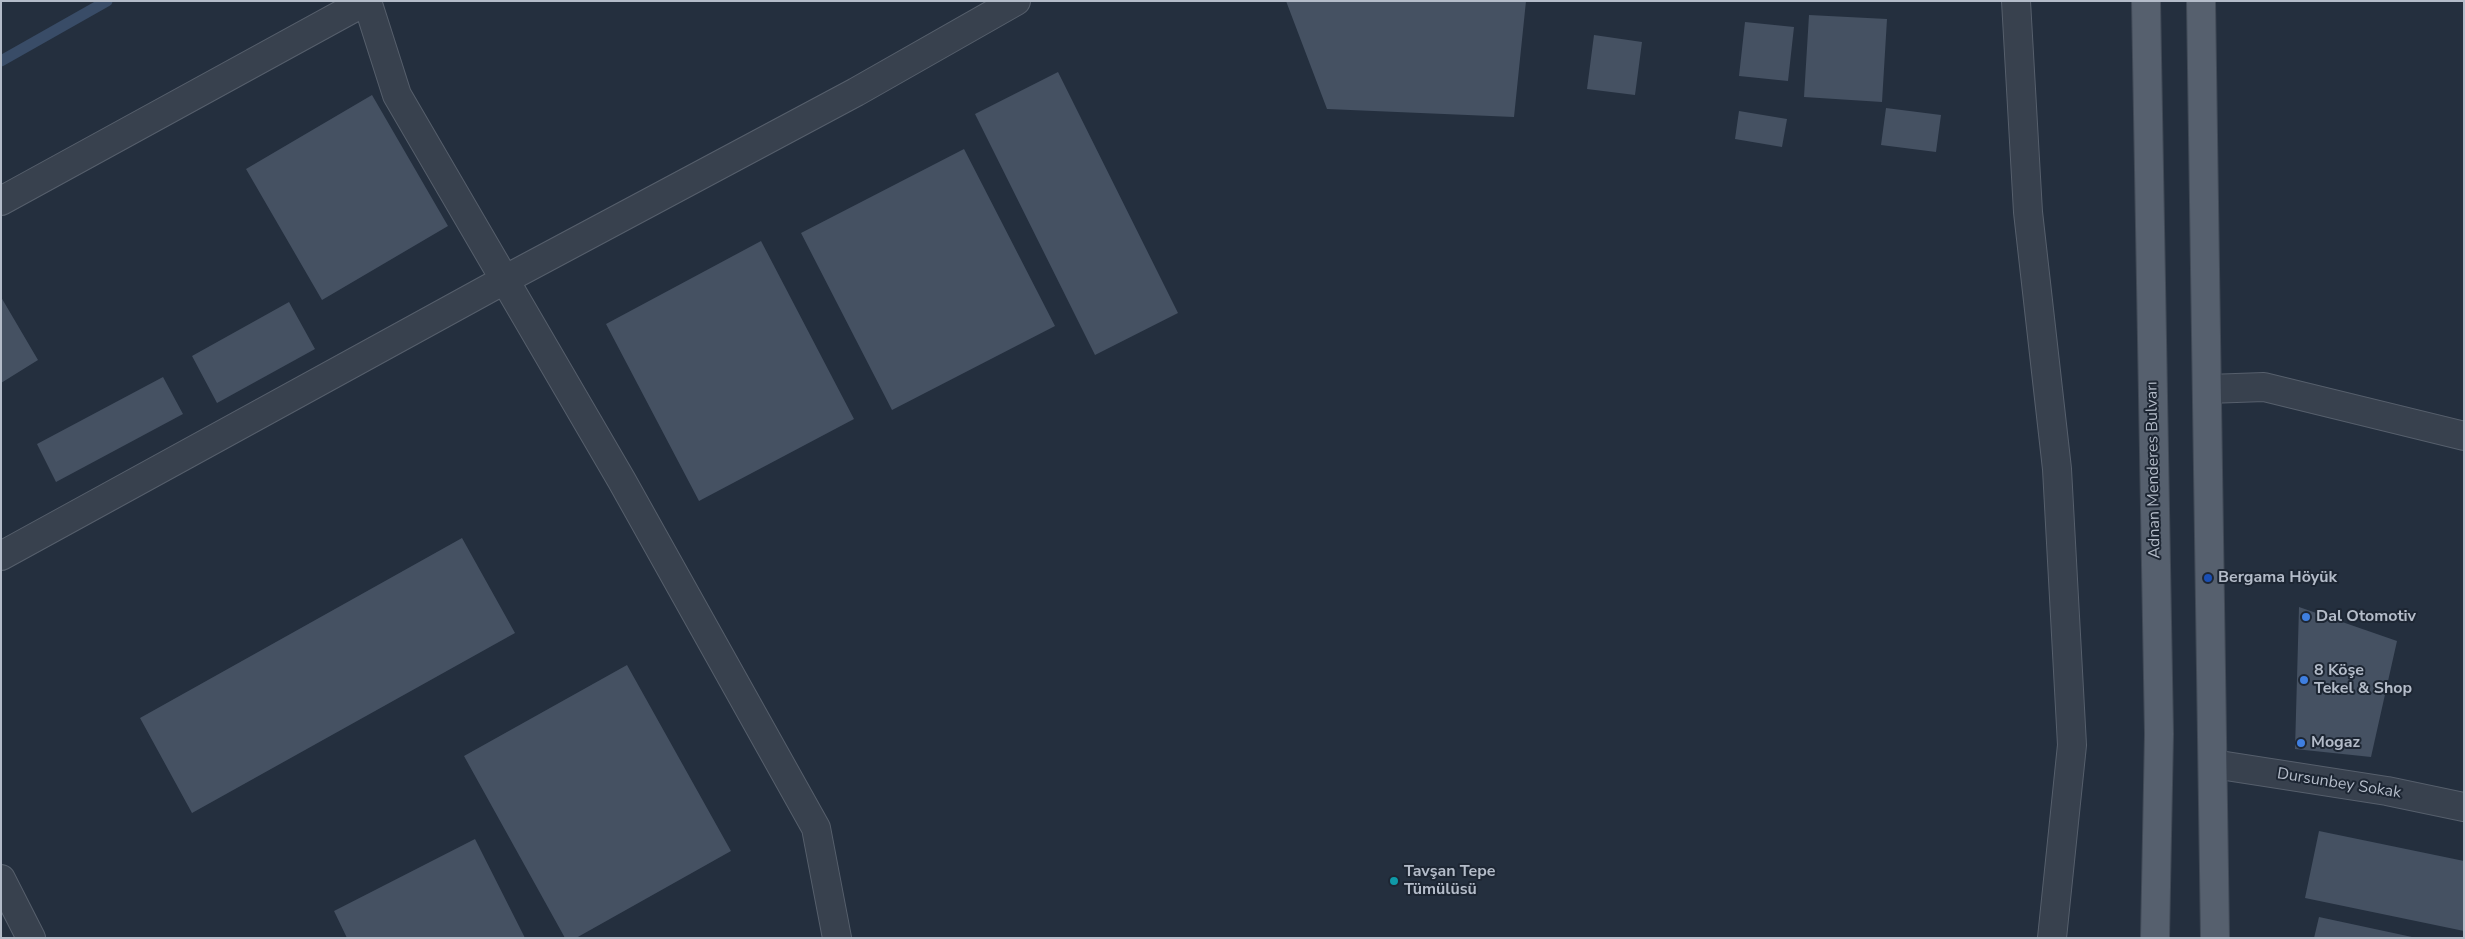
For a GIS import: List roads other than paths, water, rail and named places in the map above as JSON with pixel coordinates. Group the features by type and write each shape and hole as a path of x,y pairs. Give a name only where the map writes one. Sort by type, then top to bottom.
{"main road":[{"name":"Adnan Menderes Bulvarı","path":"2146,1 2159,734 2155,938"},
{"path":"2201,1 2208,389 2208,578 2215,938"}],"street":[{"path":"1,201 366,1 397,95 506,279 816,828 837,938"},
{"path":"1,556 506,279 856,92 1016,1"},
{"path":"2016,1 2028,212 2057,469 2072,744 2052,938"},
{"path":"2208,389 2264,387 2464,436"},
{"name":"Dursunbey Sokak","path":"2213,764 2387,791 2464,807"},
{"path":"1,879 31,938"}],"waterway":[{"path":"1,61 107,1"}],"place":[{"name":"Bergama Höyük","path":"2208,578"},
{"name":"Dal Otomotiv","path":"2306,617"},
{"name":"8 Köşe Tekel & Shop","path":"2304,680"},
{"name":"Mogaz","path":"2301,743"},
{"name":"Tavşan Tepe Tümülüsü","path":"1394,881"}]}
